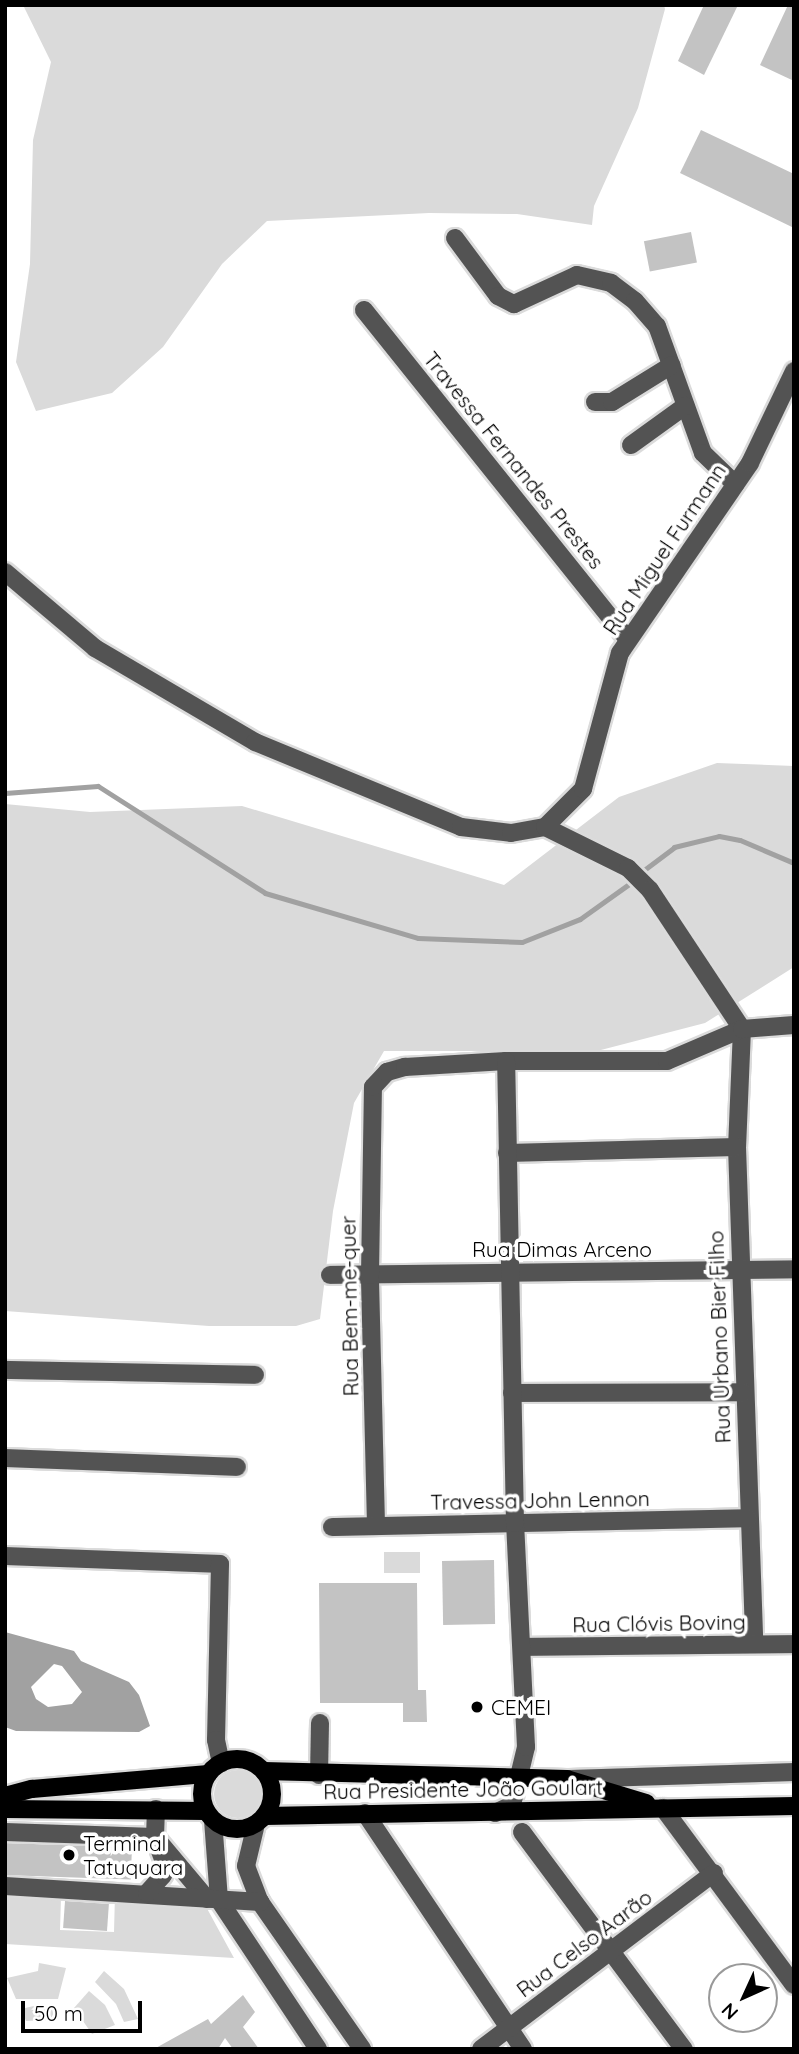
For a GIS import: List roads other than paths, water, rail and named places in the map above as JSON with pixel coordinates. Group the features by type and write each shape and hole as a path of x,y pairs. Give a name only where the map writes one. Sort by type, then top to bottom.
{"main road":[{"name":"Rua Presidente João Goulart","path":"5,1796 32,1789 215,1768 244,1760 264,1771 319,1775 568,1779 663,1808"},
{"path":"210,1815 202,1792 215,1768"},
{"path":"261,1820 273,1794 264,1771"},
{"name":"Rua Presidente João Goulart","path":"5,1809 156,1809 210,1815 234,1829 261,1820 365,1813 495,1813 794,1806"}],"street":[{"path":"455,238 498,296 514,304 577,275 611,283 657,326 703,453 735,484"},
{"name":"Travessa Fernandes Prestes","path":"364,310 628,639"},
{"path":"595,402 612,401 672,365"},
{"name":"Rua Miguel Furmann","path":"545,827 583,789 609,684 628,639 764,438 794,370"},
{"path":"632,445 685,406"},
{"path":"5,572 95,648 255,743 461,827 512,833 545,827 642,879 742,1029"},
{"path":"495,1813 512,1805 521,1778 526,1747 524,1647 515,1523 506,1061 667,1061 742,1029 794,1025"},
{"name":"Rua Urbano Bier Filho","path":"742,1029 737,1147 743,1392 754,1644"},
{"name":"Rua Bem-me-quer","path":"376,1525 370,1275 373,1087 387,1072 405,1067 506,1061"},
{"path":"507,1153 737,1147"},
{"name":"Rua Dimas Arceno","path":"330,1275 740,1272 794,1269"},
{"path":"5,1370 255,1375"},
{"path":"512,1394 743,1392"},
{"path":"5,1458 237,1467"},
{"name":"Travessa John Lennon","path":"332,1527 748,1518"},
{"path":"5,1556 220,1564 215,1768"},
{"name":"Rua Clóvis Boving","path":"524,1647 794,1644"},
{"path":"319,1775 320,1723"},
{"name":"Rua Presidente João Goulart","path":"568,1779 794,1772"},
{"path":"663,1808 714,1873 794,1985"},
{"path":"147,1893 163,1875 164,1862 155,1837 156,1809"},
{"path":"365,1813 523,2049"},
{"path":"210,1815 213,1899"},
{"path":"261,1820 246,1866 260,1902 362,2049"},
{"path":"5,1832 155,1837 213,1899 316,2048"},
{"path":"522,1832 684,2049"},
{"name":"Rua Celso Aarão","path":"481,2049 714,1873"},
{"path":"5,1886 260,1902"}],"waterway":[{"path":"5,793 98,786 265,893 418,938 522,942 580,919 629,884"},
{"path":"644,870 674,847 719,836 740,840 794,863"}],"place":[{"name":"CEMEI","path":"477,1707"},
{"name":"Terminal Tatuquara","path":"69,1855"}]}
